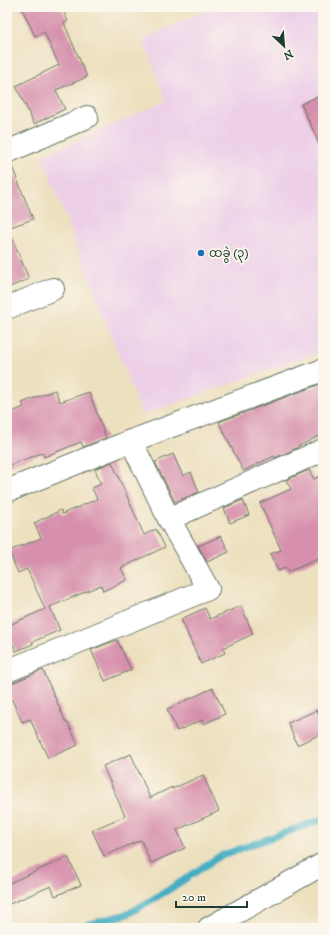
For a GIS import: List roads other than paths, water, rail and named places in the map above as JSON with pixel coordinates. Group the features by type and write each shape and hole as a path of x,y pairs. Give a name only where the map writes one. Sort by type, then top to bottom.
{"street":[{"path":"7,152 87,117"},
{"path":"7,308 53,289"},
{"path":"7,491 131,441 323,370"},
{"path":"7,671 208,589 169,519 131,441"},
{"path":"169,519 323,450"},
{"path":"209,928 323,864"}],"waterway":[{"path":"80,928 89,924 128,914 170,889 220,856 323,819"}],"place":[{"name":"ထခွဲ (၃)","path":"201,253"}]}
